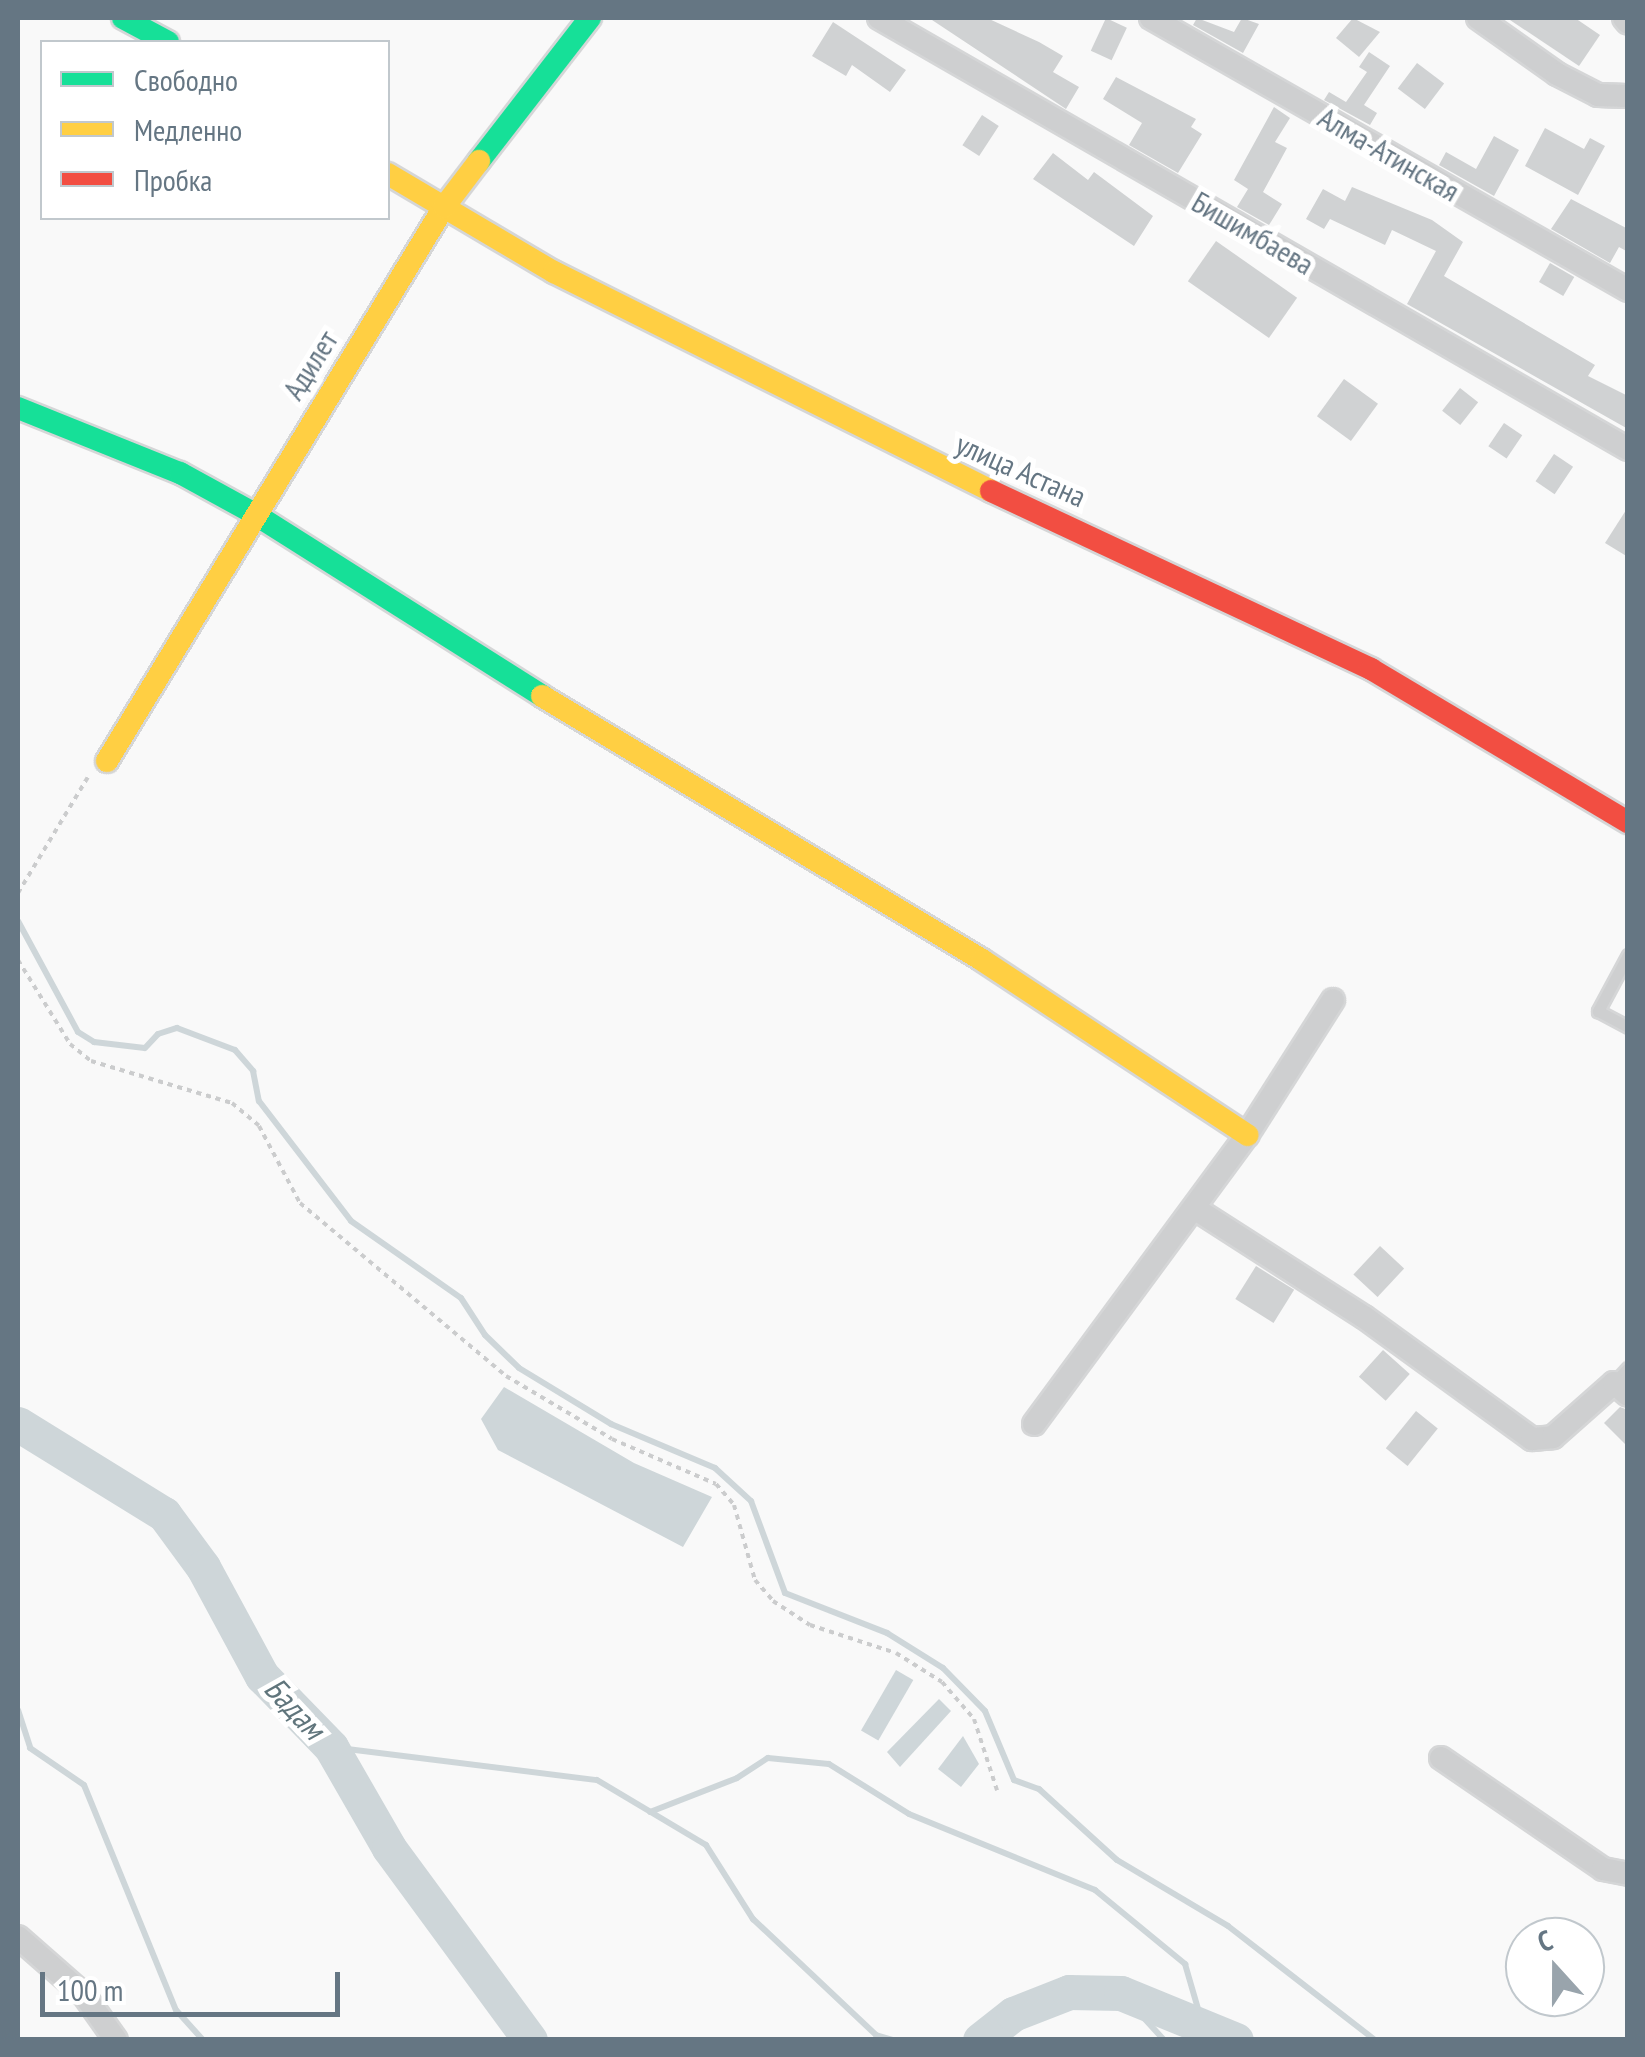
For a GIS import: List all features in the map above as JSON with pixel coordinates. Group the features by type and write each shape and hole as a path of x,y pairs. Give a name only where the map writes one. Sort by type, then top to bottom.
{"street":[{"path":"123,18 164,40"},
{"name":"Адилет","path":"107,762 253,513 444,208 590,18"},
{"name":"Бишимбаева","path":"879,18 1628,449"},
{"name":"Алма-Атинская","path":"1151,18 1628,290"},
{"path":"1478,18 1557,74 1598,95 1628,96"},
{"name":"улица Астана","path":"390,175 554,272 892,444 1371,669 1628,822"},
{"path":"18,408 180,473 253,513 682,784 982,960 1247,1135"},
{"path":"1034,1424 1247,1135 1333,1000"},
{"path":"1194,1208 1364,1317 1532,1439 1554,1437 1623,1382"},
{"path":"1441,1758 1604,1869 1628,1874"},
{"path":"18,1937 84,1995 116,2040"}],"lane":[{"path":"1628,955 1598,1011 1628,1026"}],"path":[{"path":"18,892 88,776 107,762"},
{"path":"18,960 70,1044 91,1061 198,1088 246,1114 259,1126 300,1203 506,1376 612,1439 716,1484 744,1527 755,1580 773,1601 810,1624 896,1653 942,1682 974,1718 997,1790"}],"shaded area":[{"path":"504,1387 634,1463 712,1497 683,1547 498,1450 481,1419"},
{"path":"896,1670 913,1680 878,1741 861,1731"},
{"path":"939,1699 951,1711 900,1767 887,1752"},
{"path":"963,1736 979,1764 961,1787 938,1769"}],"building":[{"path":"929,18 987,18 1063,56 1053,72 1079,87 1066,109"},
{"path":"1106,18 1127,28 1112,60 1091,51"},
{"path":"1197,18 1234,32 1242,18 1259,24 1243,53 1193,25"},
{"path":"1353,18 1380,32 1359,57 1336,38"},
{"path":"1507,18 1575,18 1600,35 1579,66"},
{"path":"833,22 906,70 890,92 852,65 846,76 812,56"},
{"path":"1369,52 1390,66 1364,105 1377,113 1370,125 1324,100 1329,92 1346,102 1367,72 1359,67"},
{"path":"1417,63 1444,83 1425,109 1398,89"},
{"path":"1116,77 1196,119 1191,127 1202,134 1178,173 1129,145 1142,123 1103,99"},
{"path":"1274,107 1290,118 1275,142 1287,148 1263,192 1282,204 1269,225 1237,207 1248,189 1234,180"},
{"path":"982,115 999,126 979,156 962,145"},
{"path":"1545,128 1584,149 1590,138 1605,146 1578,195 1525,166"},
{"path":"1494,136 1519,150 1494,196 1439,165 1446,152 1476,169"},
{"path":"1053,153 1088,180 1094,172 1153,216 1134,246 1033,179"},
{"path":"1352,187 1432,220 1463,242 1444,276 1595,365 1588,376 1628,396 1628,429 1407,304 1436,251 1392,230 1385,245 1330,219 1324,229 1306,219 1323,189 1345,201"},
{"path":"1571,199 1628,229 1628,252 1619,247 1610,263 1551,229"},
{"path":"1216,241 1297,298 1269,338 1188,281"},
{"path":"1550,263 1574,277 1563,296 1539,282"},
{"path":"1344,379 1378,404 1351,441 1317,416"},
{"path":"1460,388 1478,402 1460,425 1442,411"},
{"path":"1504,423 1522,435 1507,459 1488,446"},
{"path":"1554,454 1573,467 1555,494 1536,481"},
{"path":"1628,507 1628,557 1605,543"},
{"path":"1380,1246 1404,1269 1378,1297 1353,1275"},
{"path":"1256,1266 1294,1290 1273,1323 1235,1299"},
{"path":"1383,1350 1410,1374 1386,1401 1359,1377"},
{"path":"1620,1407 1628,1410 1628,1447 1604,1423"},
{"path":"1416,1411 1438,1429 1408,1466 1386,1448"}],"waterway":[{"path":"18,921 78,1032 94,1042 145,1048 158,1034 177,1028 235,1050 253,1071 259,1101 351,1221 461,1298 485,1335 519,1368 611,1424 715,1468 751,1501 785,1593 887,1633 943,1668 985,1711 1014,1780 1039,1789 1117,1860 1228,1926 1375,2040"},
{"name":"Бадам","path":"18,1424 164,1514 203,1567 262,1676 331,1747 389,1848 530,2040"},
{"path":"18,1710 30,1748 84,1785 176,2010 203,2040"},
{"path":"331,1747 597,1780 706,1845 753,1919 876,2035 892,2040"},
{"path":"650,1812 737,1778 768,1758 829,1764 909,1814 1095,1890 1185,1964 1203,2026"},
{"name":"Бадам","path":"980,2040 1013,2014 1069,1992 1121,1993 1236,2040"},
{"path":"1121,1993 1164,2040"}],"traffic: fast":[{"path":"123,18 164,40"},
{"path":"479,161 590,18"},
{"path":"18,408 180,473 253,513 542,696"}],"traffic: slow":[{"path":"107,761 444,207 479,161"},
{"path":"390,175 554,272 991,491"},
{"path":"542,696 982,960 1247,1135"}],"traffic: jam":[{"path":"991,491 1371,669 1628,822"}]}
